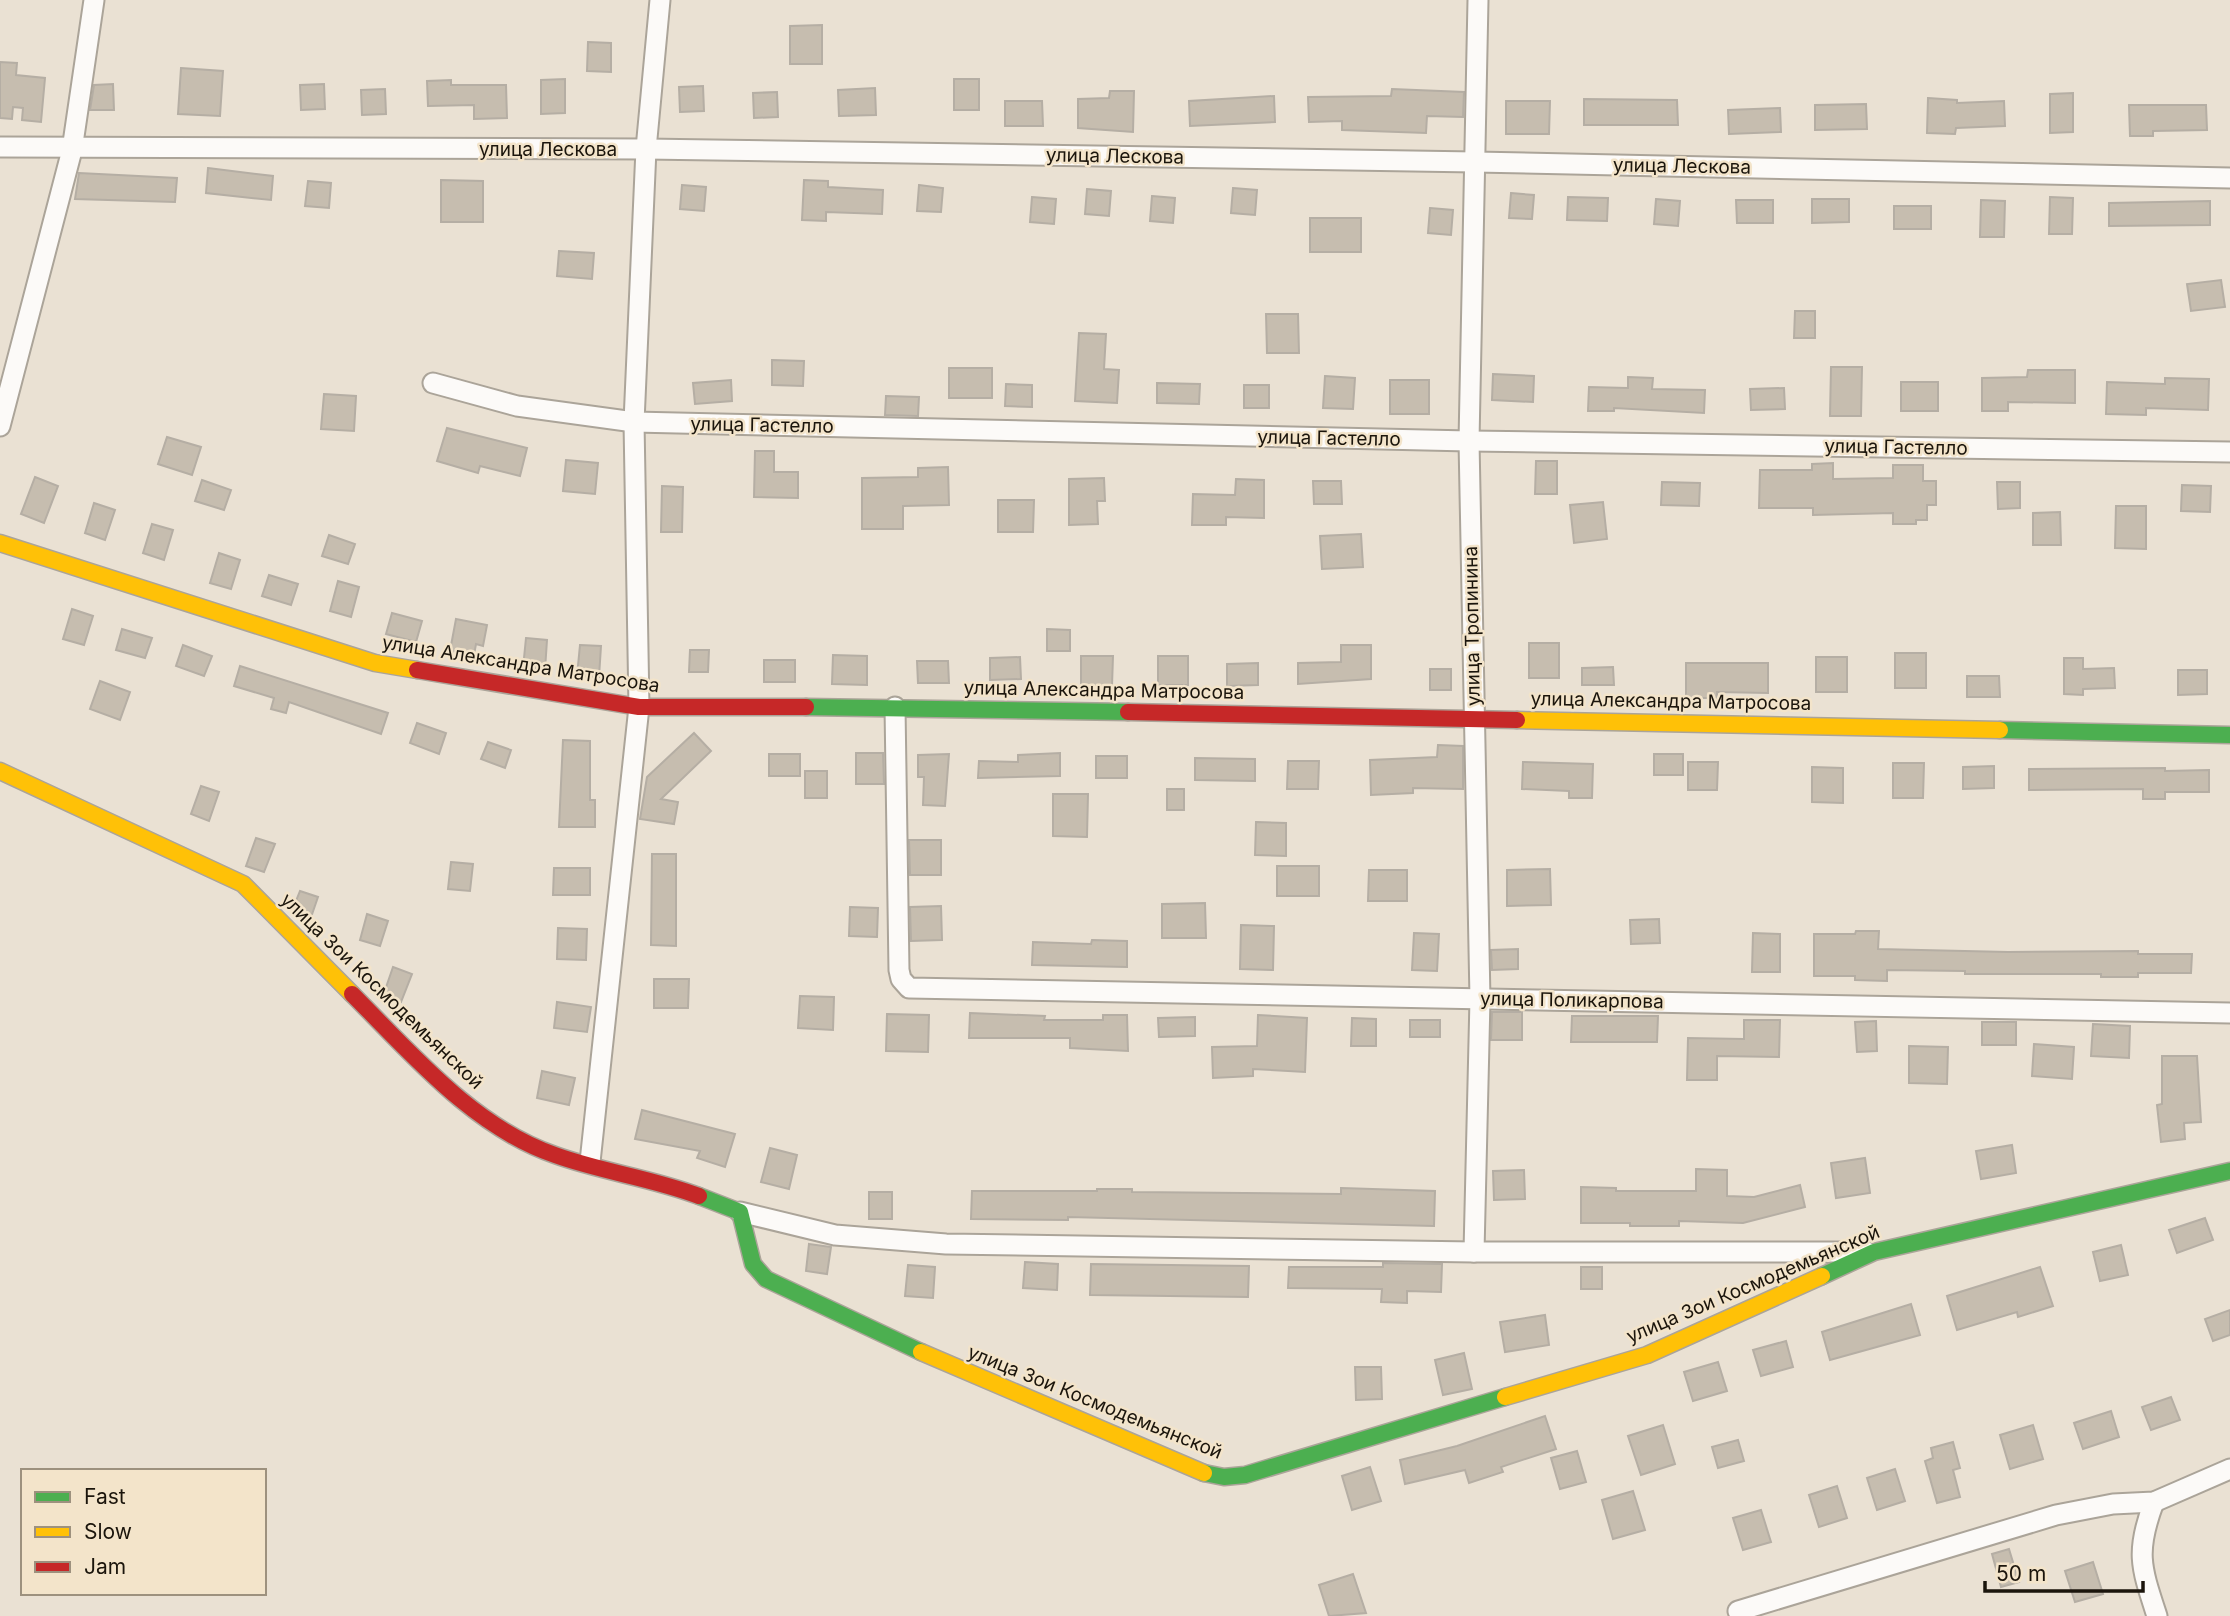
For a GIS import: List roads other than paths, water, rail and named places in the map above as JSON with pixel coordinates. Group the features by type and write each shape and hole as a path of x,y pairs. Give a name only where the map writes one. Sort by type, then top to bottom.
{"street":[{"path":"0,426 72,150 94,0"},
{"path":"590,1162 639,707 634,422 646,149 660,0"},
{"name":"улица Тропинина","path":"1474,1252 1480,999 1469,441 1478,0"},
{"name":"улица Лескова","path":"0,147 72,150 646,149 1475,162 2230,178"},
{"name":"улица Гастелло","path":"433,383 517,406 634,422 1469,441 2230,452"},
{"name":"улица Александра Матросова","path":"0,544 375,663 639,707 895,707 2230,735"},
{"name":"улица Поликарпова","path":"895,707 899,970 904,985 915,989 2230,1013"},
{"name":"улица Зои Космодемьянской","path":"0,771 243,884 410,1052 470,1106 502,1130 554,1154 684,1190 740,1212 754,1264 766,1279 920,1352 1201,1472 1224,1477 1245,1475 1647,1354 1874,1252 2230,1171"},
{"path":"740,1212 835,1235 946,1244 1474,1252 1874,1252"},
{"path":"1738,1611 2056,1515 2113,1504 2154,1502 2230,1469"},
{"path":"2154,1502 2141,1536 2142,1568 2157,1616"}]}
